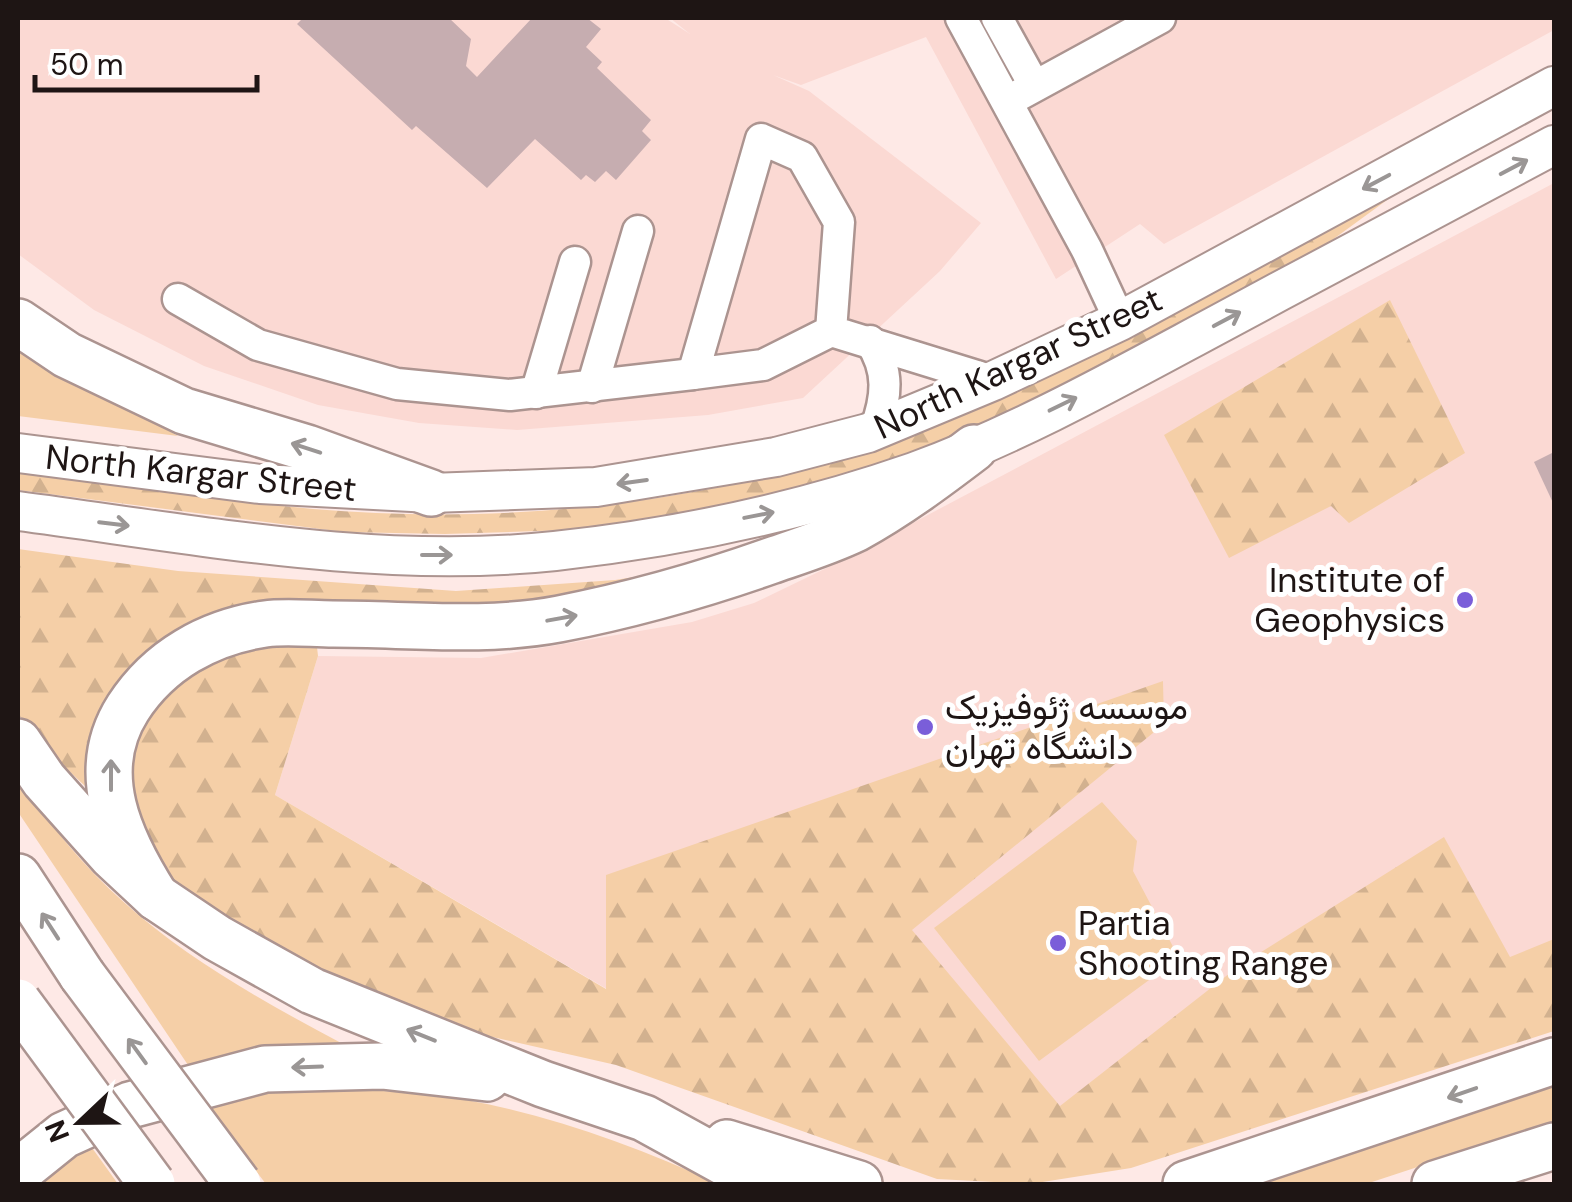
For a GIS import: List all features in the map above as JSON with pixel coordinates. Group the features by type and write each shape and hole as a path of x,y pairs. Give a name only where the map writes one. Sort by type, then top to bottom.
{"highway":[{"path":"18,322 66,355 184,411 307,448 431,494"},
{"path":"156,897 128,850 112,810 112,738 146,682 169,661 195,646 267,624 476,627 554,620 626,604 749,569 854,529 915,492 974,448"},
{"path":"18,742 44,780 112,856 156,897 217,938 312,991 544,1084 859,1184"},
{"path":"18,878 82,974 238,1184"},
{"path":"18,1002 152,1184"},
{"path":"1186,1184 1554,1062"},
{"path":"18,1172 64,1135 130,1106 266,1069 382,1066 544,1084"},
{"path":"644,1118 764,1184"},
{"path":"1435,1184 1554,1146"}],"main road":[{"name":"North Kargar Street","path":"18,453 260,484 431,494 596,486 776,457 875,430 993,381 1120,320 1554,86"},
{"path":"1446,144 1471,190"},
{"name":"North Kargar Street","path":"18,512 283,546 442,556 553,551 803,506 884,482 974,448 1141,366 1554,145"}],"lane":[{"path":"962,18 1021,93"},
{"path":"996,18 1021,93 1120,320"},
{"path":"1021,93 1160,18"},
{"path":"693,374 762,139 802,157 840,222 831,331"},
{"path":"592,387 638,231"},
{"path":"536,393 575,262"},
{"path":"178,298 258,345 396,384 510,395 592,387 762,365 831,331 993,381"},
{"path":"870,340 881,358 886,378 886,399 875,430"}],"shaded area":[{"path":"18,18 665,18 690,34 670,18 1554,18 1554,30 1164,244 1140,224 1056,279 926,37 801,85 773,75 809,91 981,223 940,271 803,398 708,415 517,430 419,423 318,405 204,366 94,310 18,254"},
{"name":"موسسه ژئوفیزیک دانشگاه تهران","path":"1554,183 1554,1003 1128,1146 607,989 275,795 318,656 481,658 692,622 754,603 841,561"}],"green space":[{"path":"1395,187 1398,192 1313,254 1064,386 932,448 826,481 698,510 569,530 344,532 18,490 20,471 313,509 489,514 665,497 752,480 837,458 920,430 1001,396"},
{"path":"1390,300 1465,453 1349,523 1331,506 1229,558 1164,435"},
{"path":"18,335 99,392 178,436 18,416"},
{"path":"18,549 178,571 456,591 615,580 696,567 621,592 162,655 103,803 50,753 18,714"},
{"path":"316,638 318,656 275,795 606,989 606,875 1163,681 1164,724 912,930 1060,1106 1239,966 1444,837 1510,957 1554,939 1554,1031 1131,1168 1030,1184 937,1179 616,1065 462,1030 278,959 186,897 153,862 125,814 136,716 222,651"},
{"path":"18,774 49,821 84,862 161,933 248,991 343,1044 188,1065 18,812"},
{"name":"Partia Shooting Range","path":"1102,802 1137,841 1133,871 1179,958 1039,1061 934,928"},
{"path":"1554,1083 1554,1122 1366,1184 1240,1184"},
{"path":"321,1087 430,1095 532,1115 595,1134 719,1184 266,1184 199,1098"},
{"path":"90,1145 118,1184 38,1184"}],"building":[{"path":"303,18 449,18 471,39 466,66 477,77 532,18 587,18 601,29 586,47 602,62 597,68 651,120 642,131 651,140 616,180 606,171 595,182 586,175 581,180 535,139 487,188 416,126 412,130 297,24"},
{"path":"1554,452 1554,505 1534,462"}],"place":[{"name":"Institute of Geophysics","path":"1465,600"},
{"name":"موسسه ژئوفیزیک دانشگاه تهران","path":"925,727"},
{"name":"Partia Shooting Range","path":"1058,943"}]}
